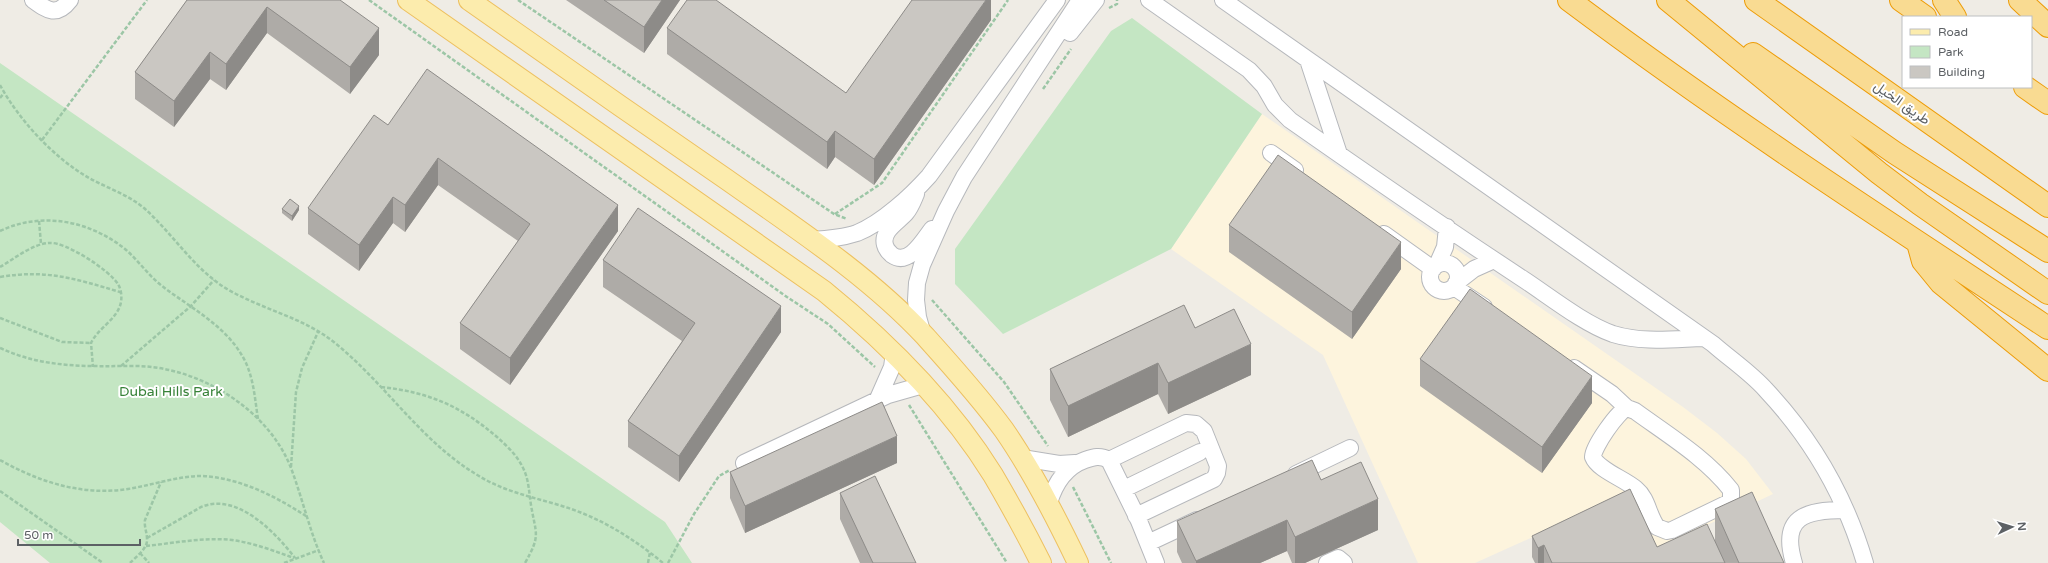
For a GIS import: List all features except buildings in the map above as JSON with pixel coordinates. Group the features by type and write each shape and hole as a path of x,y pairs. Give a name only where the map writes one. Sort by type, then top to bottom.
{"highway":[{"path":"1569,0 1676,78 1918,243 2048,328"},
{"name":"طريق الخيل","path":"1756,0 2048,206"},
{"path":"1901,0 1924,16"},
{"path":"1944,0 1954,16"},
{"path":"2020,0 2048,26"},
{"path":"2039,0 2048,6"},
{"path":"1671,3 1686,8 1705,19 1895,153 2048,251"},
{"path":"1671,3 1894,185 2048,293"},
{"path":"2026,88 2048,103"},
{"path":"1918,243 1923,262 1941,283 2048,370"}],"main road":[{"path":"408,0 824,291 873,333 894,353 958,425 992,475 1041,563"},
{"path":"469,0 811,240 867,284 924,335 979,398 1022,458 1049,504 1078,563"}],"street":[{"path":"33,0 49,11 57,11 64,8 70,0"},
{"path":"811,240 834,238 857,232 877,222 917,190 929,176 1057,0"},
{"path":"924,335 918,317 916,300 917,282 922,265 946,211 964,177 1080,0"},
{"path":"1037,66 1060,48 1096,0"},
{"path":"1149,0 1249,70 1264,86 1282,112 1339,154 1585,320 1612,334 1641,339 1703,338"},
{"path":"1223,0 1703,338 1765,389 1802,432 1832,481 1845,510 1864,563"},
{"path":"1308,60 1339,154"},
{"path":"1271,152 1310,180"},
{"path":"917,190 913,202 885,236 886,248 895,257 903,258 911,255 946,211"},
{"path":"1375,227 1435,267"},
{"path":"1447,227 1445,247 1430,279 1435,288 1444,291 1455,285 1474,269 1494,260"},
{"path":"1435,267 1444,264 1451,266 1455,270 1458,277 1455,285"},
{"path":"1455,285 1493,314"},
{"path":"877,401 892,367 894,353"},
{"path":"1560,358 1612,394 1627,408 1635,411 1692,453 1717,474 1731,490 1731,499 1728,503 1672,530 1667,531 1657,527 1640,493 1635,487 1597,464 1593,457 1595,449 1621,412 1627,408"},
{"path":"744,463 877,401 900,391 923,385"},
{"path":"1109,460 1186,423 1196,424 1204,431 1218,466 1217,474 1214,479 1136,516"},
{"path":"1285,479 1350,448"},
{"path":"1124,489 1200,452"},
{"path":"1049,504 1052,492 1070,468 1098,456 1109,460 1124,489 1156,563"},
{"path":"1022,458 1059,464 1070,468"},
{"path":"1794,563 1789,547 1789,537 1792,528 1798,521 1805,515 1818,512 1845,510"},
{"path":"1148,543 1213,513"},
{"path":"1326,563 1338,558 1344,563"}],"path":[{"path":"42,140 147,0"},
{"path":"369,0 787,297 828,324 887,379"},
{"path":"834,214 882,183 1008,0"},
{"path":"0,85 22,118 60,158 90,179 125,195 141,206 214,280 246,298 282,313 318,332 348,354 437,447 458,463 504,489 562,506 593,518 622,533 650,552 663,563"},
{"path":"0,98 4,93"},
{"path":"39,220 41,244"},
{"path":"0,231 22,223 39,220 71,222 87,226 126,250 161,285 207,317 232,342 246,362 254,386 258,420"},
{"path":"0,267 41,244 57,243 91,261 112,278 121,292 121,301 119,309 91,343 93,366"},
{"path":"0,277 26,274 61,276 121,292"},
{"path":"120,366 191,306 214,280"},
{"path":"0,318 62,342 91,343"},
{"path":"290,468 296,392 302,368 318,332"},
{"path":"0,348 35,361 63,366 159,368 186,375 212,386 237,401 258,420 282,450 290,468 324,563"},
{"path":"381,387 419,393 437,399 472,417 503,442 517,457 526,476 537,529 536,540 525,563"},
{"path":"900,391 1007,563"},
{"path":"0,460 51,484 89,490 127,489 161,481 202,476 233,481 262,491 306,516"},
{"path":"668,563 694,514 719,476 744,463"},
{"path":"1070,468 1083,505 1111,563"},
{"path":"130,563 146,546 147,538 144,525 145,520 161,481"},
{"path":"0,491 103,563"},
{"path":"147,538 201,507 208,504 225,503 240,510 264,526 276,536 295,558"},
{"path":"146,546 197,540 232,540 267,548 295,558"},
{"path":"284,563 319,550"},
{"path":"648,563 650,552"},
{"path":"140,553 148,563"}],"shaded area":[{"path":"1262,114 1683,407 1717,433 1746,459 1773,494 1652,551 1624,496 1475,563 1418,563 1323,355 1171,249"}],"green space":[{"path":"1132,18 1262,114 1171,249 1003,334 955,284 955,249 1111,31"},
{"name":"Dubai Hills Park","path":"0,63 665,522 692,563 50,563 0,522"}]}
